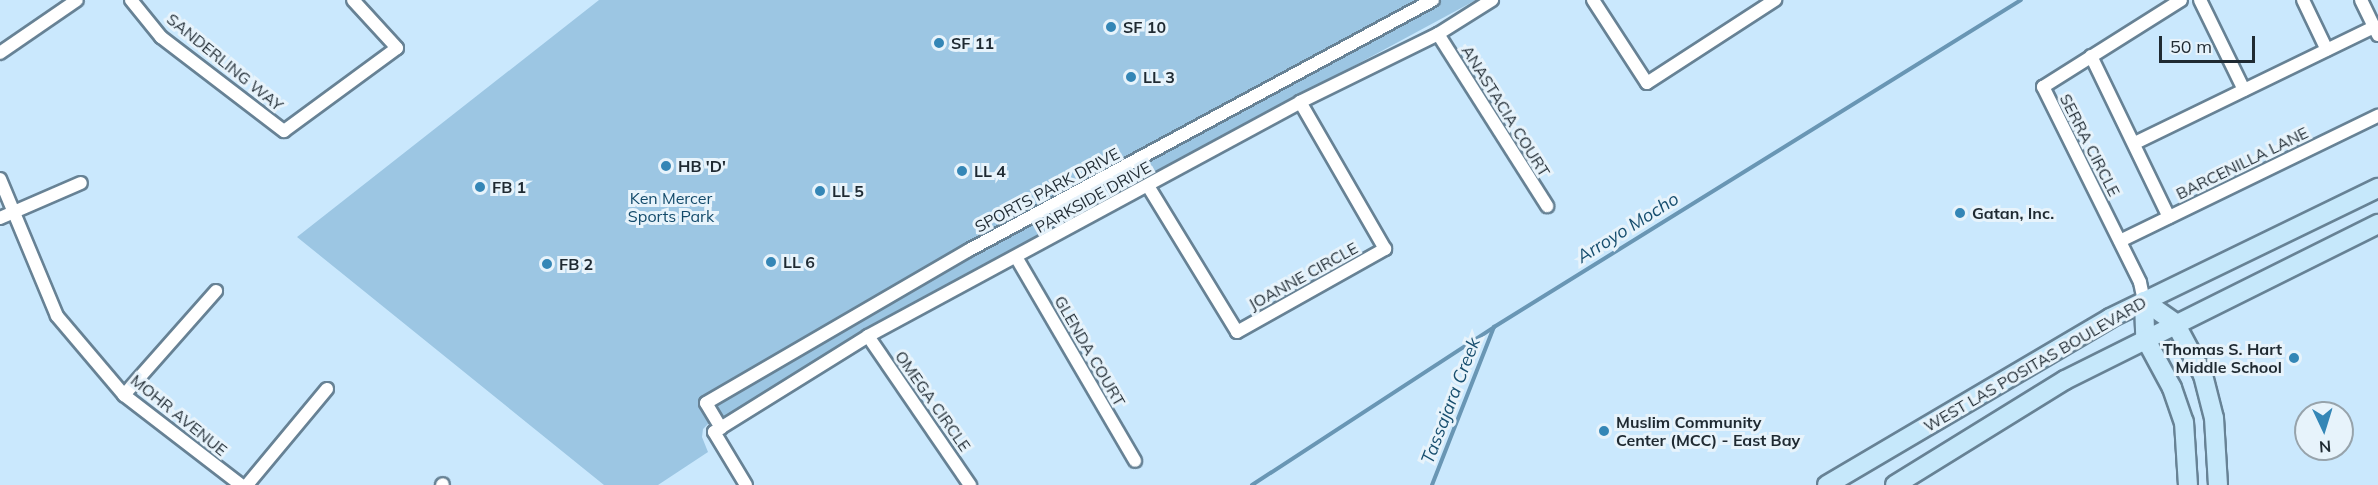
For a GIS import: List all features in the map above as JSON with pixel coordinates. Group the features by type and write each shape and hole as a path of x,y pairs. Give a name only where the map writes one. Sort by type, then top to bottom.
{"main road":[{"name":"WEST LAS POSITAS BOULEVARD","path":"1827,485 2050,351 2144,301 2378,188"},
{"name":"WEST LAS POSITAS BOULEVARD","path":"1895,485 2065,380 2175,322 2378,224"},
{"path":"2144,301 2175,322 2203,375 2214,418 2218,485"},
{"path":"2144,301 2145,338 2172,388 2184,422 2188,485"}],"street":[{"path":"0,53 77,0"},
{"name":"SANDERLING WAY","path":"131,0 161,37 285,131 396,48 353,0"},
{"name":"SPORTS PARK DRIVE","path":"718,430 706,403 969,250 1433,0"},
{"name":"PARKSIDE DRIVE","path":"718,430 868,336 1300,102 1438,34 1492,0"},
{"path":"1593,0 1647,83 1775,0"},
{"name":"SERRA CIRCLE","path":"2144,301 2140,282 2043,87 2181,0"},
{"path":"2200,0 2244,90"},
{"path":"2303,0 2327,50"},
{"path":"2135,143 2327,50 2376,31 2361,0"},
{"name":"ANASTACIA COURT","path":"1438,34 1547,206"},
{"path":"2091,56 2169,217"},
{"name":"JOANNE CIRCLE","path":"1148,186 1237,332 1385,249 1300,102"},
{"name":"BARCENILLA LANE","path":"2120,242 2378,116"},
{"name":"MOHR AVENUE","path":"0,179 57,316 124,395 241,485"},
{"path":"0,218 81,183"},
{"name":"GLENDA COURT","path":"1016,257 1135,461"},
{"path":"124,395 216,291"},
{"name":"OMEGA CIRCLE","path":"868,336 970,485"},
{"path":"247,485 327,389"},
{"path":"718,430 746,485"}],"green space":[{"name":"Ken Mercer Sports Park","path":"599,0 1476,0 874,325 726,418 711,421 703,429 702,437 708,452 658,485 604,485 297,237"}],"waterway":[{"name":"Arroyo Mocho","path":"1252,485 1494,327 2021,0"},
{"name":"Tassajara Creek","path":"1432,485 1494,327"}],"place":[{"name":"SF 10","path":"1111,27"},
{"name":"SF 11","path":"939,43"},
{"name":"LL 3","path":"1131,77"},
{"name":"HB 'D'","path":"666,166"},
{"name":"LL 4","path":"962,171"},
{"name":"FB 1","path":"480,187"},
{"name":"LL 5","path":"820,191"},
{"name":"Gatan, Inc.","path":"1960,213"},
{"name":"LL 6","path":"771,262"},
{"name":"FB 2","path":"547,264"},
{"name":"Thomas S. Hart Middle School","path":"2294,358"},
{"name":"Muslim Community Center (MCC) - East Bay","path":"1604,431"}]}
